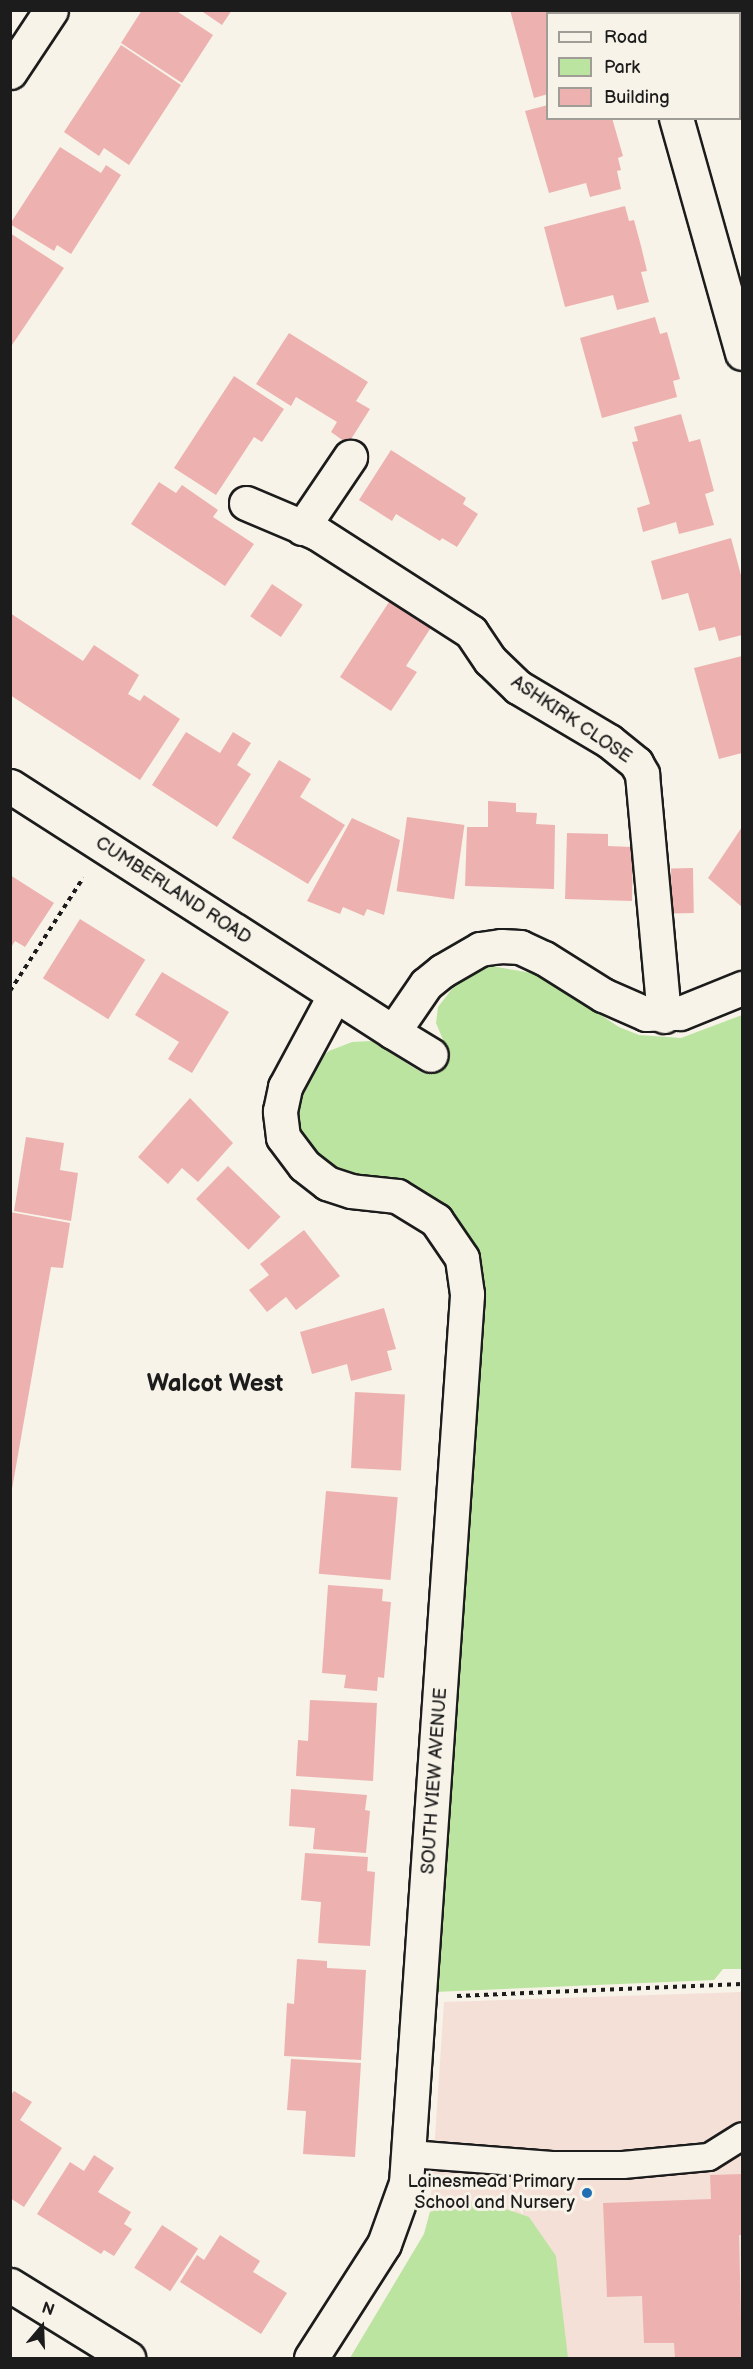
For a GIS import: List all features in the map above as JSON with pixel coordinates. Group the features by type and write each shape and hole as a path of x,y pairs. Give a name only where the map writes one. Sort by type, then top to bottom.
{"street":[{"path":"10,72 51,10"},
{"path":"677,120 742,352"},
{"path":"302,528 350,457"},
{"name":"ASHKIRK CLOSE","path":"246,503 339,546 471,632 490,660 518,687 609,741 636,764 642,774 664,1016"},
{"name":"CUMBERLAND ROAD","path":"10,786 334,996 431,1055"},
{"path":"393,1032 426,984 442,971 480,949 501,946 528,951 603,995 646,1014 664,1016 742,988"},
{"name":"SOUTH VIEW AVENUE","path":"311,2358 384,2244 404,2192 410,2154 467,1294 462,1258 447,1232 410,1201 327,1183 304,1165 284,1137 280,1111 285,1087 334,996"},
{"path":"10,2285 128,2358"}],"lane":[{"path":"410,2154 552,2165 623,2165 709,2157 742,2136"}],"path":[{"path":"10,991 103,846"},
{"path":"421,1997 742,1984"}],"shaded area":[{"name":"Lainesmead Primary School and Nursery","path":"742,1992 742,2358 350,2358 424,2234 430,2212 444,2002"}],"green space":[{"path":"491,966 538,974 619,1027 639,1035 681,1038 742,1015 742,1969 723,1969 714,1980 434,1992 475,1254 455,1219 327,1169 301,1137 295,1108 296,1095 318,1060 329,1051 352,1042 371,1041 424,1074 444,1042 436,1023 438,1007 462,976"},
{"path":"480,2200 529,2217 556,2256 568,2358 350,2358 424,2234 430,2212"}],"building":[{"path":"142,10 175,10 213,35 182,83 121,43"},
{"path":"200,10 232,10 222,25"},
{"path":"510,10 581,10 581,12 546,12 546,95 534,98"},
{"path":"719,10 742,10 742,64 741,12"},
{"path":"121,45 181,85 129,165 104,148 99,156 64,132"},
{"path":"546,106 546,120 613,120 623,156 618,158 621,170 617,171 621,189 590,197 586,183 549,193 525,111"},
{"path":"60,147 101,173 106,165 121,175 71,254 57,245 54,251 10,224"},
{"path":"625,206 629,221 634,220 641,246 647,271 641,272 649,302 617,310 613,295 565,307 544,227"},
{"path":"10,233 64,268 10,348"},
{"path":"655,317 660,334 667,332 680,379 673,381 677,397 602,418 580,338"},
{"path":"289,333 368,382 356,401 370,409 348,444 331,432 337,422 296,397 291,406 256,384"},
{"path":"234,376 284,409 262,442 254,437 216,495 174,468"},
{"path":"681,414 689,442 700,439 714,491 705,494 714,525 679,534 676,522 643,532 637,508 650,504 632,442 638,441 634,427"},
{"path":"391,450 466,498 463,504 478,514 457,547 442,538 440,541 396,514 392,521 359,500"},
{"path":"159,482 176,493 182,485 218,510 213,517 254,544 225,586 131,524"},
{"path":"731,538 742,579 742,635 719,641 715,627 699,631 688,593 662,600 651,561"},
{"path":"272,584 303,605 281,637 250,616"},
{"path":"391,599 432,626 406,666 417,672 391,711 340,677"},
{"path":"10,613 83,661 94,645 139,675 128,694 140,701 144,695 180,719 140,780 10,695"},
{"path":"742,656 742,753 719,759 694,668"},
{"path":"186,732 220,753 233,732 251,743 237,765 251,774 217,827 152,785"},
{"path":"279,760 311,779 300,797 345,825 308,884 232,838"},
{"path":"488,801 516,803 516,812 537,813 536,824 555,825 554,889 465,886 467,827 488,827"},
{"path":"407,817 464,825 454,899 397,891"},
{"path":"352,818 400,840 384,915 367,909 364,916 343,907 340,914 307,901"},
{"path":"742,827 742,907 708,878"},
{"path":"567,833 608,834 608,846 633,847 632,901 565,899"},
{"path":"671,868 693,868 694,913 672,913"},
{"path":"10,875 54,903 25,947 15,941 10,949"},
{"path":"80,919 145,960 108,1019 43,978"},
{"path":"162,972 229,1012 192,1073 168,1059 179,1042 135,1015"},
{"path":"190,1098 233,1143 198,1182 182,1168 168,1184 138,1157"},
{"path":"26,1137 64,1143 60,1170 78,1173 71,1221 14,1211"},
{"path":"228,1166 281,1217 249,1250 196,1199"},
{"path":"10,1212 70,1223 63,1268 51,1267 12,1489"},
{"path":"304,1230 340,1276 296,1310 286,1297 267,1312 249,1290 269,1275 260,1264"},
{"path":"384,1308 396,1349 387,1351 392,1370 351,1381 347,1364 312,1374 300,1332"},
{"path":"355,1392 405,1395 401,1471 351,1468"},
{"path":"326,1491 398,1497 390,1580 319,1574"},
{"path":"328,1585 383,1589 382,1601 391,1602 384,1678 378,1677 377,1691 344,1688 346,1675 322,1673"},
{"path":"310,1700 377,1703 373,1781 296,1776 298,1740 308,1741"},
{"path":"291,1789 367,1795 365,1810 370,1811 366,1853 313,1849 315,1828 289,1826"},
{"path":"305,1853 368,1857 367,1871 375,1872 370,1946 318,1943 321,1902 301,1900"},
{"path":"297,1959 327,1961 327,1968 366,1970 361,2060 284,2056 287,2003 294,2004"},
{"path":"291,2059 361,2063 355,2157 303,2154 306,2111 287,2110"},
{"path":"14,2091 32,2102 20,2120 62,2148 24,2207 10,2198 10,2096"},
{"path":"94,2155 114,2168 98,2192 131,2212 124,2224 132,2229 114,2256 104,2250 101,2254 37,2214 70,2162 84,2171"},
{"path":"742,2174 742,2235 739,2235 742,2358 675,2358 674,2343 644,2343 642,2296 607,2297 603,2203 711,2199 710,2175"},
{"path":"162,2225 198,2248 170,2291 134,2268"},
{"path":"220,2235 260,2261 253,2272 287,2293 261,2334 180,2282 197,2255 204,2260"}],"place":[{"name":"Lainesmead Primary School and Nursery","path":"587,2193"}],"district":[{"name":"Walcot West","path":"215,1384"}]}
